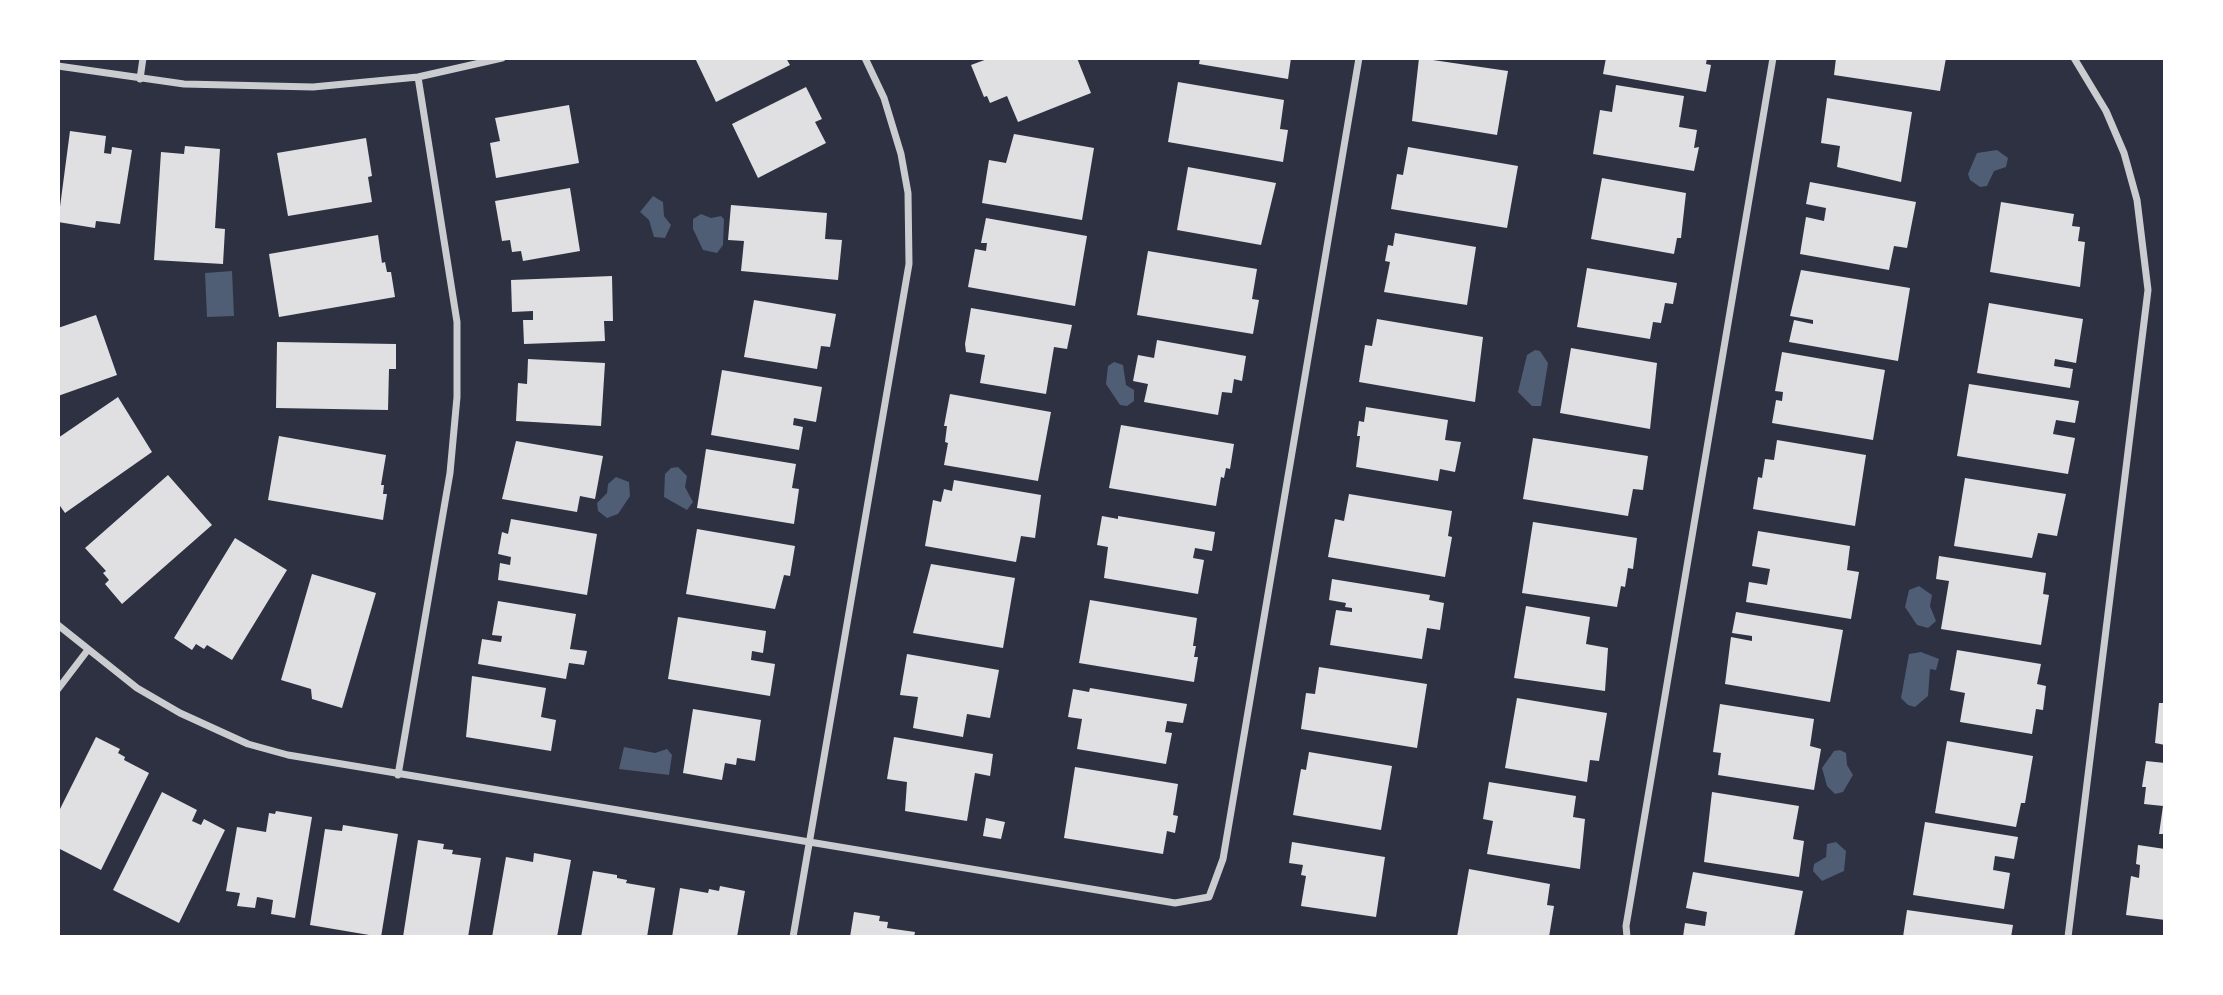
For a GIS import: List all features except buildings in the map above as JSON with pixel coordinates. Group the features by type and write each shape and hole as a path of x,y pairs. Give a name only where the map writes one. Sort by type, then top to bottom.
{"street":[{"path":"140,79 143,58"},
{"path":"58,66 140,79 265,88 348,85 418,77 502,58"},
{"path":"793,937 909,264 908,193 901,154 884,98 865,58"},
{"path":"58,625 87,651 137,688 180,713 248,744 332,765 1175,903 1209,897 1223,859 1359,58"},
{"path":"1627,937 1630,899 1773,58"},
{"path":"2068,937 2148,290 2137,200 2124,153 2106,111 2074,58"},
{"path":"398,775 450,473 457,397 454,296 418,77"},
{"path":"58,689 87,651"}],"water":[{"path":"1997,150 2008,158 2006,167 1994,171 1987,186 1980,187 1970,180 1968,174 1977,153"},
{"path":"653,196 663,202 664,216 671,225 665,238 654,237 649,220 640,212"},
{"path":"701,214 711,218 721,216 724,219 723,245 717,253 703,250 693,229 693,219"},
{"path":"232,271 234,316 207,317 205,273"},
{"path":"1535,350 1540,351 1548,363 1541,406 1532,406 1518,392 1527,355"},
{"path":"1114,362 1123,365 1126,385 1134,390 1134,401 1127,406 1120,405 1106,384 1108,366"},
{"path":"678,467 687,476 685,487 693,502 687,510 664,497 665,474 671,468"},
{"path":"616,477 629,482 630,496 618,514 607,518 598,511 597,503 607,493 608,484"},
{"path":"1919,586 1932,595 1930,606 1936,621 1928,628 1917,625 1905,607 1909,590"},
{"path":"1921,652 1939,659 1936,670 1930,669 1928,696 1915,707 1908,705 1901,698 1909,654"},
{"path":"624,747 655,753 667,749 672,755 669,775 619,769"},
{"path":"1834,751 1846,753 1847,765 1853,775 1843,792 1835,794 1827,786 1822,768"},
{"path":"1836,842 1846,851 1844,871 1822,881 1813,871 1814,864 1826,857 1827,844"}]}
